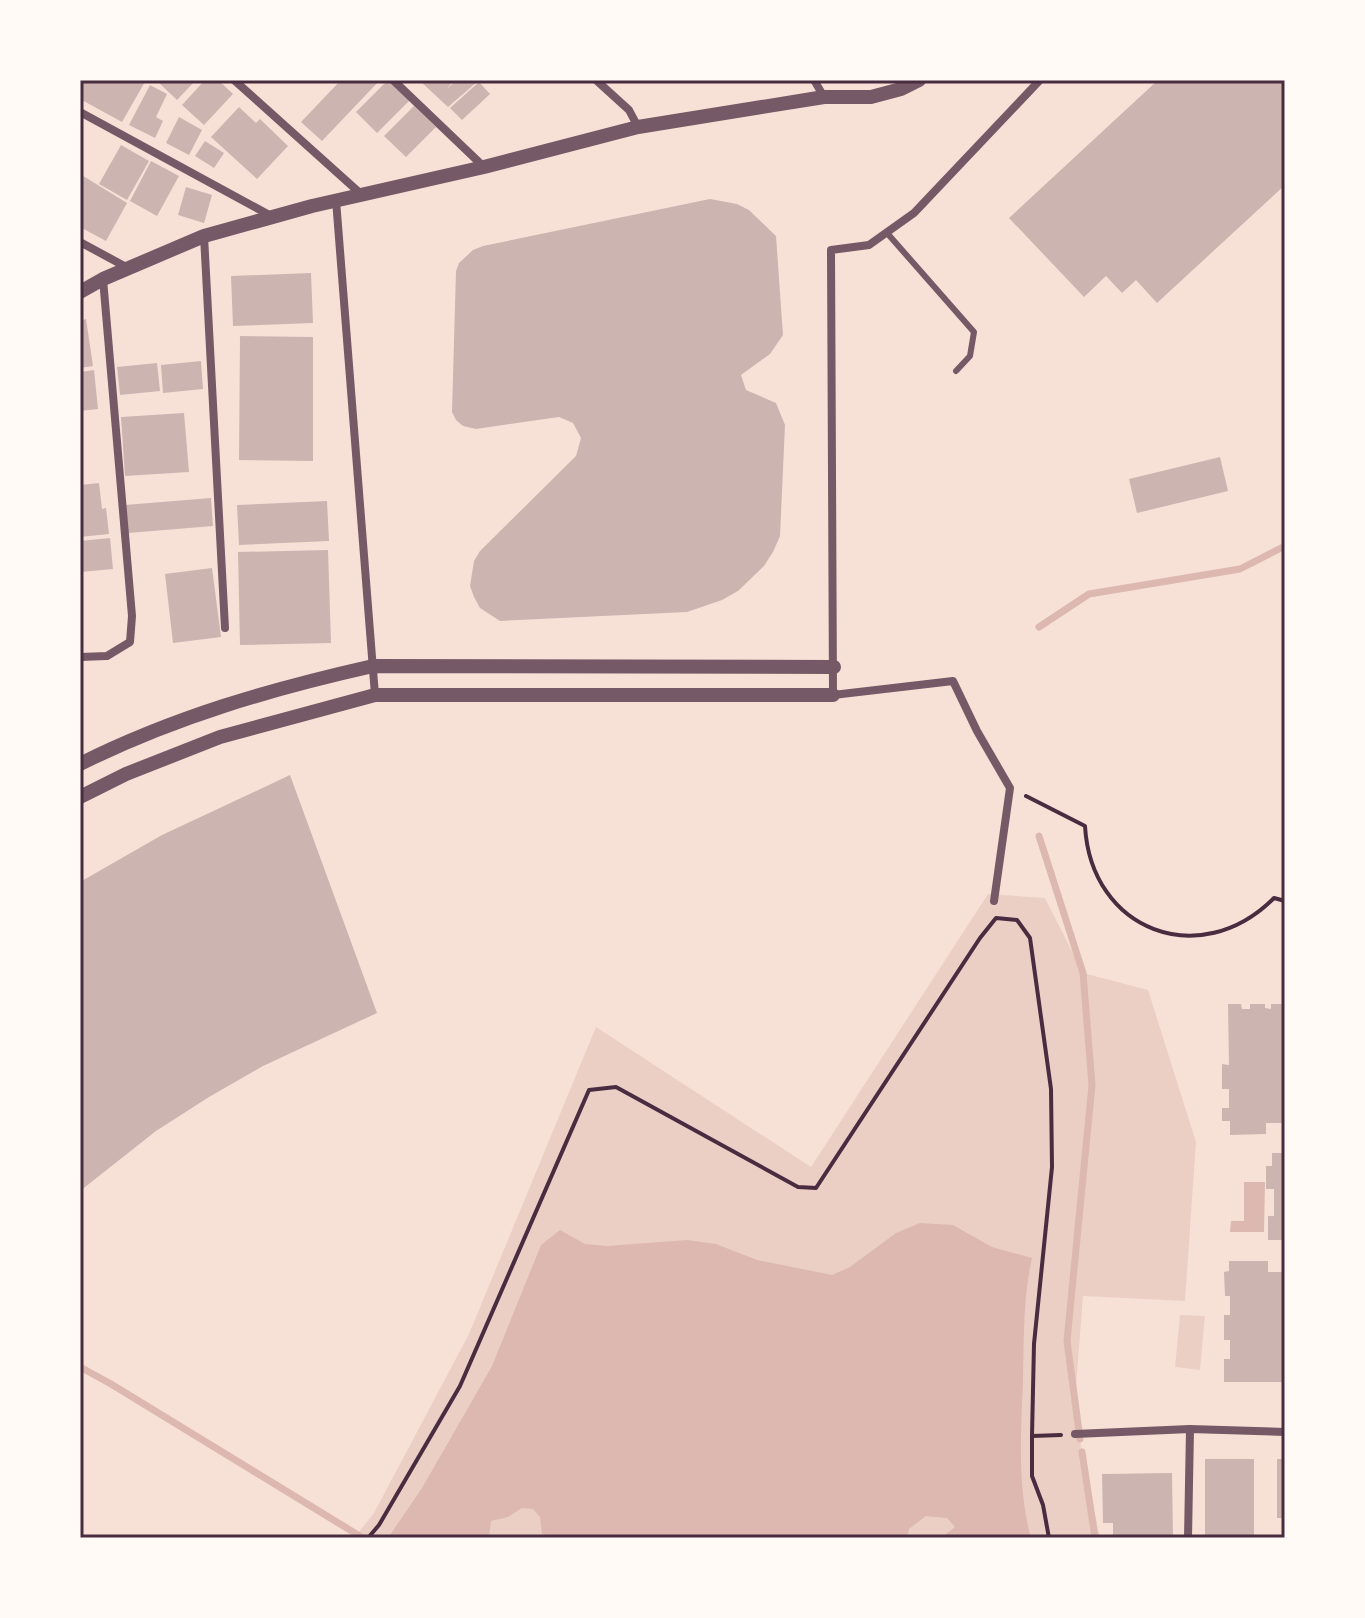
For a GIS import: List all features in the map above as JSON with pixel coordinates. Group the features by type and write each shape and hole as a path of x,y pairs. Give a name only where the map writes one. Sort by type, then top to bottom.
{"street":[{"path":"234,80 361,194"},
{"path":"393,80 484,167"},
{"path":"596,80 629,110 638,127"},
{"path":"816,80 824,97"},
{"path":"80,292 204,236 336,200 484,167 638,127 824,97 871,97 901,89 919,80"},
{"path":"833,695 831,250 869,245 914,213 1040,80"},
{"path":"80,112 274,217"},
{"path":"336,200 375,695"},
{"path":"204,236 225,628"},
{"path":"80,242 129,269"},
{"path":"80,657 107,656 130,642 132,616 103,279"},
{"path":"80,764 210,709 373,666 834,667"},
{"path":"80,797 126,774 220,737 375,695 833,695 953,681 1010,788 994,901"},
{"path":"1075,1434 1190,1429 1285,1432"},
{"path":"1188,1538 1190,1429"}],"lane":[{"path":"887,233 974,332 970,356 956,371"}],"path":[{"path":"1010,788 1085,826 1090,865 1098,882 1124,912 1158,931 1194,936 1212,934 1246,921 1274,898 1285,901"},
{"path":"368,1538 379,1525 460,1386 589,1090 616,1087 798,1187 816,1188 996,918 1017,920 1030,938 1051,1089 1052,1167 1034,1344 1032,1436 1032,1476 1043,1505 1049,1538"},
{"path":"1032,1436 1075,1434"}],"shaded area":[{"path":"988,894 1045,898 1083,973 1148,990 1196,1142 1185,1301 1083,1296 1074,1412 1100,1538 354,1538 374,1513 469,1334 596,1027 811,1167"},
{"path":"1244,1182 1265,1182 1264,1232 1230,1232 1231,1221 1244,1221"},
{"path":"920,1223 953,1225 992,1247 1032,1258 1024,1318 1021,1440 1022,1480 1031,1538 946,1538 946,1534 955,1527 947,1518 926,1516 909,1529 907,1538 557,1538 542,1534 540,1517 533,1509 522,1508 508,1517 491,1521 489,1538 388,1538 422,1488 492,1366 541,1245 560,1230 585,1244 607,1246 687,1240 716,1244 757,1260 832,1275 850,1267 896,1233"},
{"path":"1180,1315 1205,1316 1200,1370 1175,1367"}],"building":[{"path":"80,80 146,80 122,122 80,99"},
{"path":"156,80 196,80 177,100"},
{"path":"205,80 218,80 233,94 204,125 182,105"},
{"path":"341,80 380,80 322,141 301,122"},
{"path":"388,80 410,100 377,133 356,112"},
{"path":"419,80 454,80 447,89 456,80 477,82 448,107"},
{"path":"1158,80 1285,80 1285,185 1157,303 1136,280 1122,293 1106,276 1084,297 1009,218"},
{"path":"479,82 490,94 462,120 450,108"},
{"path":"150,85 167,94 156,117 163,121 155,138 129,125"},
{"path":"414,106 436,127 406,157 384,136"},
{"path":"239,107 256,123 260,119 288,146 257,179 211,137"},
{"path":"179,117 202,130 189,155 166,143"},
{"path":"205,141 224,153 214,168 195,156"},
{"path":"121,145 149,161 127,200 99,184"},
{"path":"151,161 179,176 157,216 130,201"},
{"path":"80,174 127,203 106,241 80,227"},
{"path":"186,187 212,195 204,223 178,215"},
{"path":"710,199 737,204 749,210 776,236 783,335 770,354 741,375 746,390 776,403 785,425 780,536 773,552 764,566 738,591 687,612 500,621 480,608 474,597 470,586 474,561 480,551 576,456 581,438 573,423 559,417 476,429 463,426 456,420 452,412 456,271 459,263 473,250 483,246"},
{"path":"311,273 313,323 233,326 231,276"},
{"path":"86,319 93,366 80,368 80,321"},
{"path":"240,336 313,337 313,461 239,460"},
{"path":"201,361 203,389 163,393 161,365"},
{"path":"157,363 160,391 120,395 117,367"},
{"path":"94,370 98,409 80,411 80,372"},
{"path":"184,413 189,472 125,476 121,417"},
{"path":"1220,457 1228,491 1137,513 1129,479"},
{"path":"99,483 109,534 80,537 80,485"},
{"path":"211,498 213,526 128,533 125,505"},
{"path":"327,501 329,541 239,545 237,505"},
{"path":"110,538 113,569 80,572 80,541"},
{"path":"328,550 331,643 240,645 238,552"},
{"path":"212,568 221,637 173,643 165,574"},
{"path":"290,775 377,1013 263,1066 209,1097 156,1131 80,1191 80,882 162,835"},
{"path":"1228,1004 1241,1004 1242,1009 1250,1009 1250,1004 1265,1004 1265,1008 1271,1009 1271,1004 1284,1004 1285,1123 1266,1123 1266,1134 1230,1135 1230,1121 1222,1121 1222,1108 1229,1108 1229,1089 1222,1089 1222,1064 1229,1065"},
{"path":"1272,1153 1285,1153 1285,1240 1268,1240 1268,1216 1274,1216 1274,1189 1266,1189 1266,1166 1272,1166"},
{"path":"1229,1261 1268,1261 1268,1272 1285,1272 1285,1382 1224,1382 1224,1359 1230,1359 1230,1340 1224,1340 1224,1315 1230,1315 1230,1296 1225,1296 1224,1272 1229,1271"},
{"path":"1205,1459 1254,1459 1254,1538 1205,1538"},
{"path":"1277,1459 1285,1459 1285,1518 1277,1518"},
{"path":"1172,1473 1173,1538 1113,1538 1113,1523 1103,1523 1102,1474"}],"waterway":[{"path":"1039,627 1089,594 1240,569 1285,546"},
{"path":"1039,836 1083,973 1092,1085 1067,1341 1080,1439"},
{"path":"80,1367 363,1538"},
{"path":"1082,1452 1095,1538"}]}
